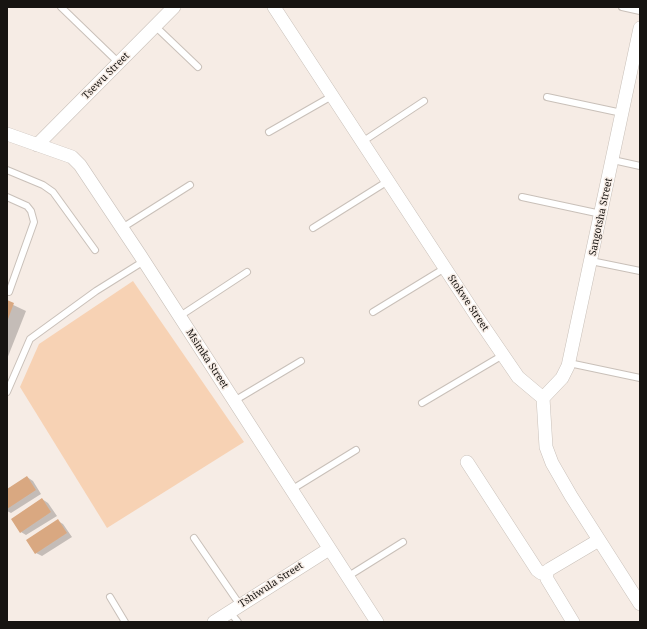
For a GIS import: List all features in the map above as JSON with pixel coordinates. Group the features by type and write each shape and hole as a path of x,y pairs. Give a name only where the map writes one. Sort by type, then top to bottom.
{"street":[{"name":"Tsewu Street","path":"38,145 174,7"},
{"name":"Stokwe Street","path":"274,7 444,268 518,377 543,398"},
{"name":"Sangotsha Street","path":"543,398 562,378 569,362 622,113 637,56 640,28"},
{"name":"Msimka Street","path":"7,134 72,157 80,165 180,316 377,622"},
{"path":"543,398 546,448 549,456 570,496 640,604"},
{"path":"467,462 537,570 541,573 546,572 599,540"},
{"name":"Tshiwula Street","path":"214,622 236,613 329,549"},
{"path":"546,572 547,579 573,622"}],"lane":[{"path":"61,7 119,63"},
{"path":"622,7 640,11"},
{"path":"156,26 198,67"},
{"path":"269,132 332,96"},
{"path":"547,96 622,113"},
{"path":"362,142 424,101"},
{"path":"612,160 640,166"},
{"path":"7,170 43,185 53,192 95,250"},
{"path":"313,228 388,181"},
{"path":"122,228 190,185"},
{"path":"7,197 27,206 31,211 34,222 9,292"},
{"path":"522,198 601,214"},
{"path":"7,392 30,339 96,291 144,261"},
{"path":"591,261 640,271"},
{"path":"373,312 444,268"},
{"path":"180,316 247,272"},
{"path":"422,403 503,355"},
{"path":"234,401 301,361"},
{"path":"569,362 640,378"},
{"path":"291,490 356,450"},
{"path":"194,538 236,613"},
{"path":"347,577 403,542"},
{"path":"110,596 125,622"}],"shaded area":[{"path":"133,281 244,442 107,528 20,387 39,344"}],"building":[{"path":"7,300 14,303 7,322"},
{"path":"27,476 36,490 7,509 7,489"},
{"path":"42,498 51,512 20,533 11,519"},
{"path":"58,519 67,533 35,554 26,540"}]}
